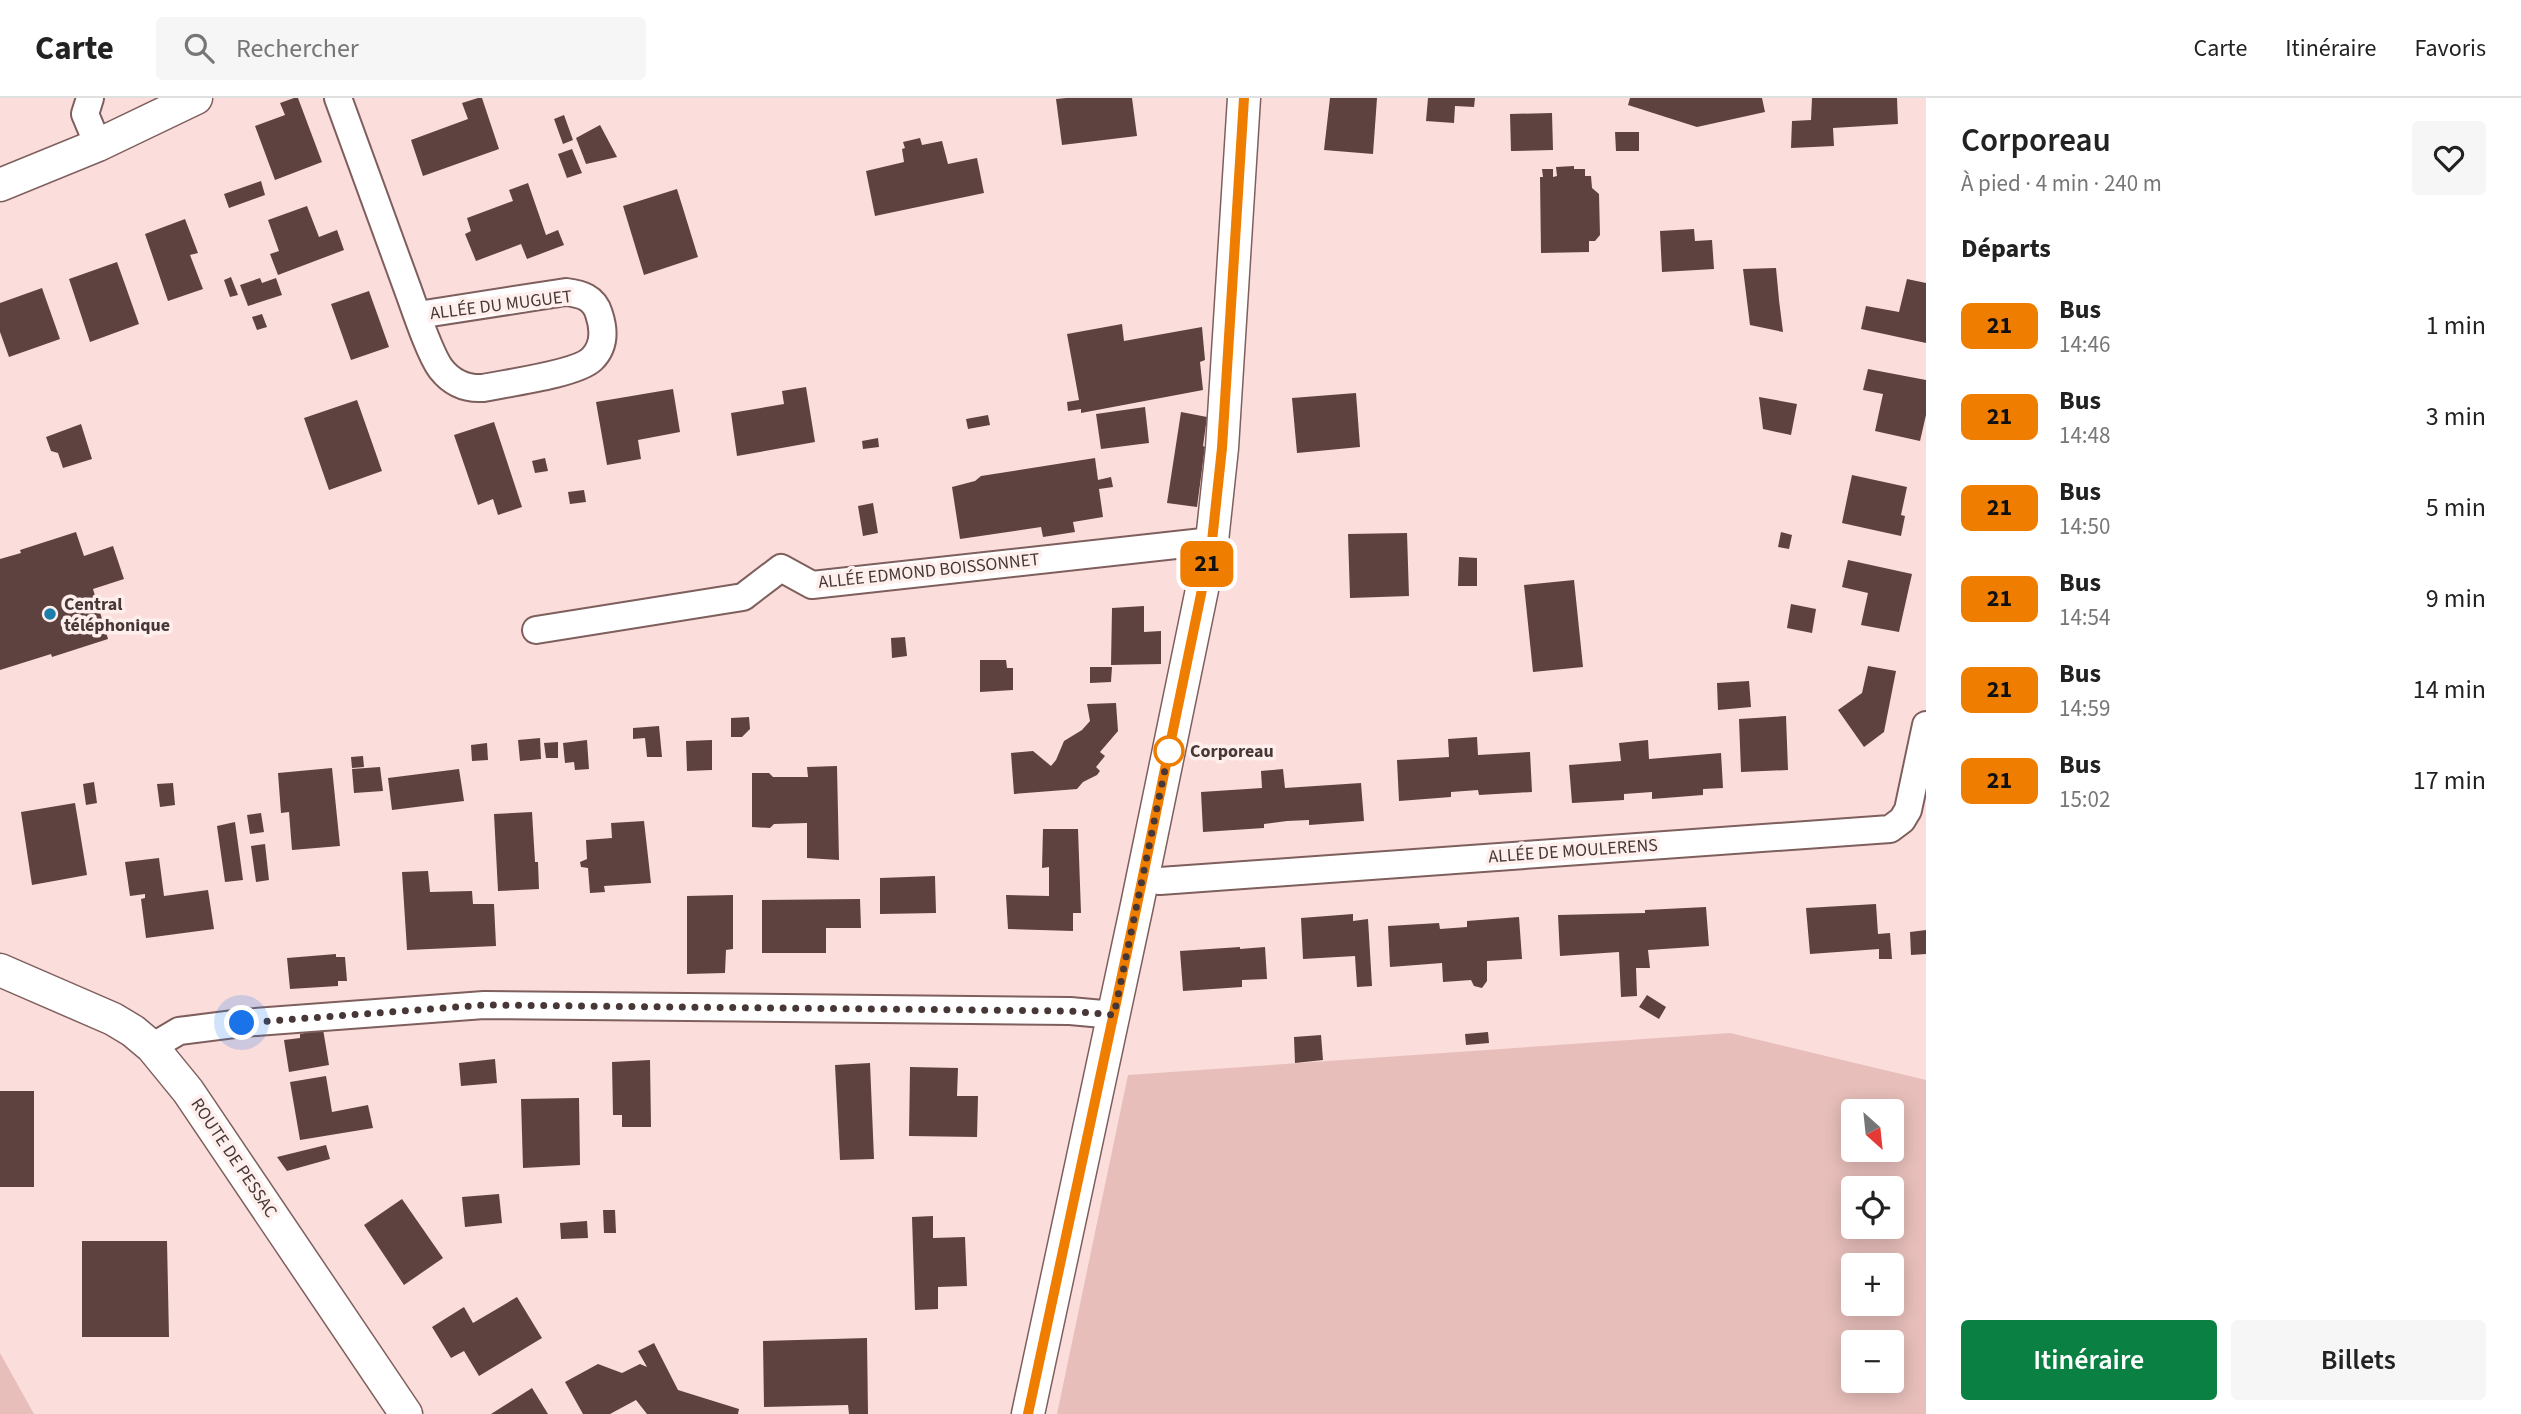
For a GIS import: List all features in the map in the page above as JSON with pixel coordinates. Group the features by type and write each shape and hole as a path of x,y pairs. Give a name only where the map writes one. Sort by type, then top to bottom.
{"street":[{"path":"90,98 85,114 98,145"},
{"path":"0,185 98,145 196,98"},
{"name":"ALLÉE DU MUGUET","path":"338,98 418,316 439,367 448,377 472,388 578,368 593,359 603,343 603,326 598,309 590,299 579,293 566,292 418,316"},
{"path":"1028,1414 1212,541 1222,448 1244,98"},
{"name":"ALLÉE EDMOND BOISSONNET","path":"536,630 743,597 781,568 812,585 1212,541"},
{"name":"ALLÉE DE MOULERENS","path":"1142,879 1160,881 1890,829 1902,820 1908,810 1926,725"},
{"name":"ROUTE DE PESSAC","path":"0,970 113,1019 152,1047 188,1091 406,1414"},
{"path":"152,1047 179,1031 242,1023 484,1005 1070,1011 1114,1015"}],"shaded area":[{"path":"1730,1033 1926,1080 1926,1414 1057,1414 1128,1075"},
{"path":"0,1353 34,1414 0,1414"}],"building":[{"path":"298,98 322,162 275,180 255,126 285,115 280,103"},
{"path":"482,98 499,149 423,176 411,140 468,119 462,103"},
{"path":"1132,98 1137,136 1062,145 1056,99"},
{"path":"1330,98 1377,98 1373,154 1324,150"},
{"path":"1428,98 1475,98 1474,107 1455,106 1454,123 1426,121"},
{"path":"1630,98 1762,98 1765,112 1697,127 1628,105"},
{"path":"1812,98 1897,98 1898,124 1833,128 1834,146 1791,148 1792,121 1811,120"},
{"path":"1552,113 1553,150 1511,151 1510,114"},
{"path":"564,115 573,140 563,144 554,119"},
{"path":"600,125 617,157 586,164 576,138"},
{"path":"1615,132 1639,132 1639,151 1616,151"},
{"path":"920,138 922,145 942,141 948,164 977,158 984,193 875,216 866,171 904,162 903,142"},
{"path":"572,149 582,173 567,178 558,154"},
{"path":"1574,166 1574,169 1585,169 1585,176 1591,176 1592,188 1599,194 1600,235 1595,241 1589,241 1589,252 1541,253 1542,169 1553,169 1553,177 1557,176 1556,167"},
{"path":"261,181 265,195 229,208 224,194"},
{"path":"528,183 546,235 558,230 564,245 527,259 521,244 476,261 465,234 471,231 467,218 513,201 509,190"},
{"path":"677,189 698,257 644,275 623,206"},
{"path":"307,206 319,237 337,230 344,250 278,275 270,254 279,251 268,220"},
{"path":"185,219 198,253 190,255 203,289 168,301 145,234"},
{"path":"1694,229 1695,241 1712,240 1714,269 1662,272 1660,231"},
{"path":"117,262 139,324 90,342 69,279"},
{"path":"1776,268 1783,332 1750,325 1743,269"},
{"path":"231,277 238,295 230,297 224,280"},
{"path":"260,278 262,283 276,278 282,295 248,306 240,285"},
{"path":"1907,279 1926,283 1926,343 1861,329 1866,306 1899,312"},
{"path":"42,288 60,339 9,357 0,332 0,303"},
{"path":"369,291 389,347 351,360 331,304"},
{"path":"262,314 267,327 257,330 252,317"},
{"path":"1122,324 1124,341 1202,327 1205,360 1200,362 1203,390 1081,413 1081,409 1068,411 1067,402 1079,400 1067,334"},
{"path":"1868,369 1926,380 1926,415 1920,441 1875,431 1883,394 1863,390"},
{"path":"806,387 815,442 737,456 731,413 784,404 782,391"},
{"path":"673,389 680,432 638,440 641,459 607,465 596,402"},
{"path":"1356,393 1360,447 1297,453 1292,398"},
{"path":"1759,397 1797,404 1791,435 1763,429"},
{"path":"357,400 382,471 329,490 304,418"},
{"path":"1145,407 1149,443 1101,449 1096,414"},
{"path":"1181,412 1207,417 1197,507 1167,503"},
{"path":"988,415 990,425 968,429 966,419"},
{"path":"494,422 522,507 498,515 493,499 478,505 454,435"},
{"path":"81,424 92,459 63,468 58,453 51,451 46,437"},
{"path":"878,438 879,447 863,449 862,441"},
{"path":"545,458 548,471 535,473 532,461"},
{"path":"1095,458 1098,480 1111,477 1113,487 1099,489 1103,517 1073,522 1075,532 1043,537 1041,527 960,539 952,487 975,481 981,476"},
{"path":"1852,475 1907,487 1901,515 1905,516 1901,536 1842,523"},
{"path":"584,490 586,502 570,504 568,492"},
{"path":"873,503 878,533 863,536 858,506"},
{"name":"Central téléphonique","path":"76,532 84,556 113,546 124,579 93,589 108,639 0,670 0,559"},
{"path":"1781,532 1792,535 1789,549 1778,547"},
{"path":"1407,533 1409,596 1350,598 1348,534"},
{"path":"1459,557 1477,558 1477,586 1458,586"},
{"path":"1848,560 1912,574 1899,632 1861,625 1868,593 1842,587"},
{"path":"1574,580 1583,667 1533,672 1524,585"},
{"path":"1791,604 1816,609 1812,633 1787,628"},
{"path":"1144,606 1144,632 1161,631 1161,664 1111,665 1112,608"},
{"path":"905,637 907,656 892,658 891,638"},
{"path":"980,660 1006,660 1007,668 1013,668 1013,690 980,692"},
{"path":"1868,666 1896,671 1884,732 1864,747 1838,710 1862,693"},
{"path":"1090,667 1112,667 1111,682 1090,683"},
{"path":"1749,681 1751,707 1718,710 1717,683"},
{"path":"1116,703 1118,731 1100,752 1105,756 1096,767 1100,771 1097,775 1083,782 1077,789 1014,794 1011,753 1033,751 1051,766 1064,741 1082,730 1090,721 1087,704"},
{"path":"1786,716 1788,770 1741,772 1739,719"},
{"path":"749,717 750,729 742,737 731,737 731,718"},
{"path":"659,726 662,757 647,757 645,738 633,739 633,728"},
{"path":"1477,737 1478,755 1530,752 1532,792 1479,795 1478,790 1451,792 1451,797 1399,801 1397,760 1449,757 1448,739"},
{"path":"540,738 541,759 520,761 518,740"},
{"path":"587,740 589,769 575,770 574,762 565,763 563,743"},
{"path":"712,740 712,770 687,771 686,741"},
{"path":"1648,740 1649,759 1721,753 1723,788 1703,789 1703,795 1652,799 1652,792 1624,794 1624,800 1572,803 1569,765 1621,761 1619,743"},
{"path":"558,742 558,758 546,758 544,743"},
{"path":"487,743 488,760 472,761 471,745"},
{"path":"363,756 364,767 352,768 351,757"},
{"path":"837,766 839,860 807,858 807,823 774,824 770,828 752,827 752,773 769,773 773,777 808,777 807,767"},
{"path":"380,767 383,791 354,793 352,769"},
{"path":"332,768 340,846 292,850 289,812 281,813 278,773"},
{"path":"459,769 464,801 392,810 388,778"},
{"path":"1283,769 1285,788 1361,783 1364,821 1309,825 1309,820 1287,821 1264,824 1264,828 1203,832 1201,792 1262,788 1261,771"},
{"path":"94,782 97,803 86,805 83,784"},
{"path":"173,783 175,805 160,807 157,784"},
{"path":"75,803 87,875 32,885 21,812"},
{"path":"532,812 539,889 498,891 494,814"},
{"path":"261,813 264,832 250,834 247,815"},
{"path":"644,821 651,883 604,886 605,892 590,893 588,868 581,867 580,862 587,859 586,840 612,838 611,823"},
{"path":"235,822 243,880 225,882 217,826"},
{"path":"1043,829 1078,829 1081,913 1073,913 1073,931 1008,929 1006,895 1049,896 1049,867 1042,868"},
{"path":"265,844 269,880 256,882 251,846"},
{"path":"159,858 164,896 208,890 214,929 146,938 141,899 145,898 145,894 130,896 125,862"},
{"path":"428,871 430,892 472,891 473,904 494,904 496,946 407,950 402,872"},
{"path":"935,876 936,913 880,914 880,878"},
{"path":"733,895 733,949 726,950 725,973 687,974 687,896"},
{"path":"860,899 861,928 826,928 826,953 762,953 762,900"},
{"path":"1876,904 1878,934 1890,933 1892,959 1879,959 1879,949 1810,954 1806,908"},
{"path":"1706,907 1709,946 1648,950 1650,968 1636,968 1637,996 1621,997 1619,952 1560,956 1558,915 1645,913 1645,910"},
{"path":"1353,914 1353,921 1368,919 1372,986 1357,987 1355,956 1303,959 1301,918"},
{"path":"1519,917 1522,959 1487,961 1487,981 1482,988 1474,986 1471,980 1443,982 1442,963 1390,967 1388,926 1439,923 1440,929 1467,927 1467,921"},
{"path":"1926,930 1926,954 1911,955 1910,932"},
{"path":"1265,947 1267,979 1242,980 1242,987 1183,991 1180,951"},
{"path":"336,954 336,957 345,957 347,981 338,981 338,986 290,989 287,958"},
{"path":"1647,995 1666,1007 1659,1019 1639,1007"},
{"path":"323,1029 329,1065 289,1072 284,1040 300,1038 300,1034"},
{"path":"1488,1032 1489,1043 1466,1045 1465,1034"},
{"path":"1321,1035 1323,1060 1295,1063 1294,1037"},
{"path":"495,1059 497,1083 461,1086 459,1063"},
{"path":"650,1060 651,1127 622,1127 622,1115 613,1115 612,1062"},
{"path":"870,1063 874,1159 840,1160 835,1065"},
{"path":"910,1067 958,1068 957,1096 978,1096 977,1137 909,1136"},
{"path":"326,1076 332,1112 368,1105 373,1128 300,1140 290,1082"},
{"path":"0,1091 34,1091 34,1187 0,1187"},
{"path":"579,1098 580,1165 523,1168 521,1099"},
{"path":"326,1145 330,1159 287,1171 277,1157"},
{"path":"499,1194 502,1223 465,1227 462,1197"},
{"path":"402,1199 443,1258 404,1285 364,1225"},
{"path":"603,1210 615,1210 616,1233 604,1233"},
{"path":"933,1216 933,1238 965,1237 967,1286 938,1287 938,1309 915,1310 912,1217"},
{"path":"587,1221 588,1238 561,1239 560,1223"},
{"path":"82,1241 167,1241 169,1337 82,1337"},
{"path":"517,1297 542,1338 479,1376 464,1351 451,1358 432,1327 464,1307 473,1323"},
{"path":"867,1338 868,1414 849,1414 848,1405 764,1407 763,1341"},
{"path":"654,1343 678,1390 739,1409 738,1414 647,1414 636,1400 610,1414 583,1414 565,1382 598,1364 622,1373 640,1364 647,1367 638,1351"},
{"path":"532,1388 548,1414 491,1414"}],"bus line":[{"name":"21","path":"1028,1414 1212,541 1222,448 1244,98"}],"place":[{"name":"Central téléphonique","path":"50,614"},
{"name":"Corporeau","path":"1169,751"}],"route":[{"path":"242,1023 484,1005 1070,1011 1114,1015 1170,745 1169,751"}]}
